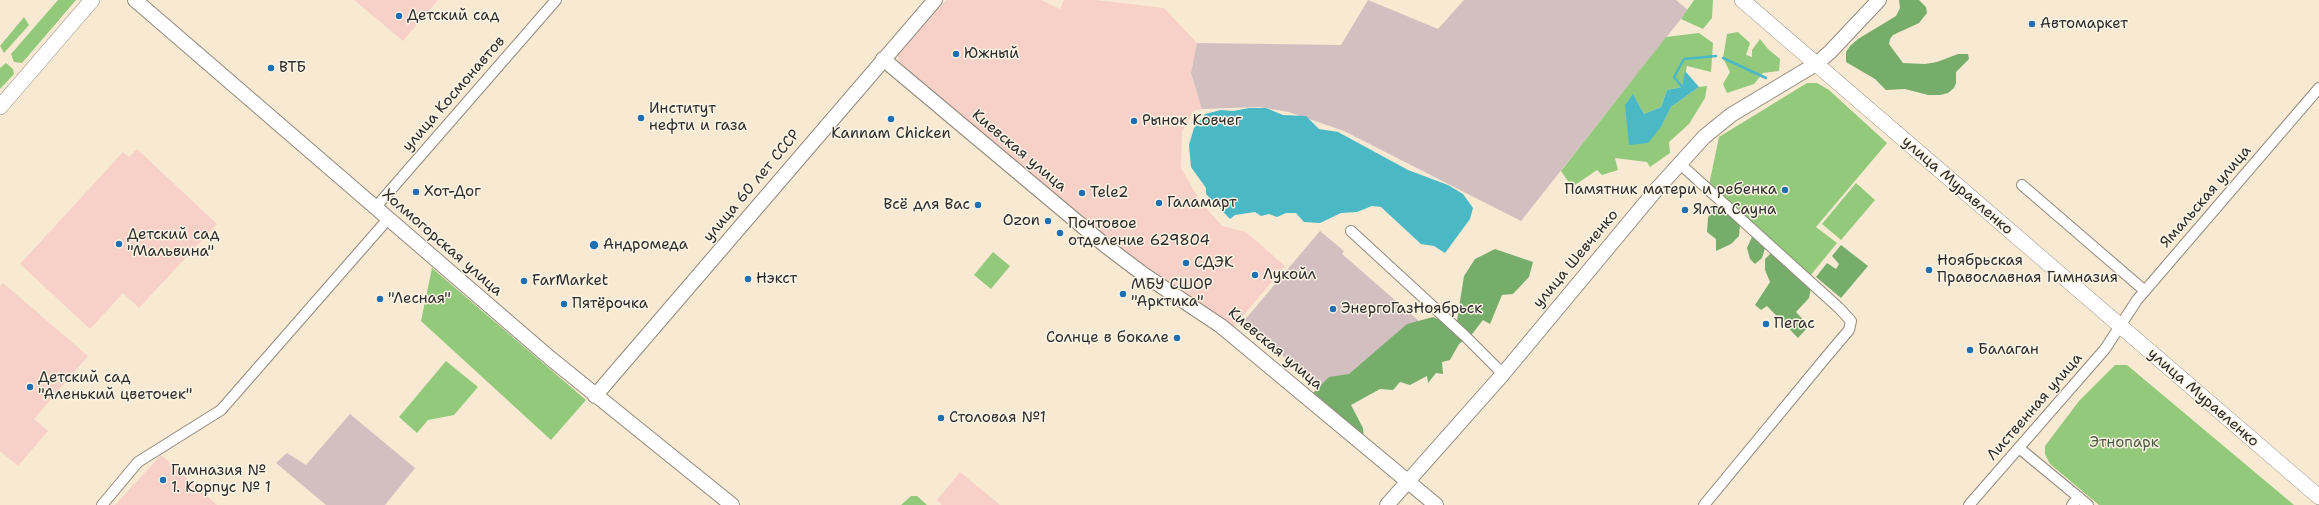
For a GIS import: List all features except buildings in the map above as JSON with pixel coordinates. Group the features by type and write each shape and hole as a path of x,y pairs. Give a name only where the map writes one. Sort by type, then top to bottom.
{"main road":[{"path":"0,107 92,0"},
{"name":"улица Муравленко","path":"1742,0 2119,327 2319,498"}],"street":[{"name":"Холмогорская улица","path":"135,0 388,220 595,396 732,505"},
{"name":"улица Космонавтов","path":"375,208 556,0"},
{"name":"улица 60 лет СССР","path":"595,396 883,59 936,0"},
{"name":"улица Шевченко","path":"1387,505 1503,374 1679,163 1715,126 1816,64 1830,52 1879,0"},
{"name":"Киевская улица","path":"883,59 1106,246 1143,274 1221,326 1436,505"},
{"name":"Ямальская улица","path":"2119,327 2145,291 2319,88"},
{"path":"1679,163 1839,308 1851,322 1849,330 1704,505"},
{"path":"2022,185 2145,291"},
{"path":"102,505 138,462 221,410 388,220"},
{"path":"1351,231 1465,336 1503,374"},
{"name":"Лиственная улица","path":"1969,505 2105,350 2119,327"},
{"path":"2019,448 2075,501 2088,505"}],"shaded area":[{"name":"Детский сад","path":"354,0 438,0 403,41"},
{"path":"946,0 1041,0 1060,9 1064,0 1096,0 1164,8 1197,43 1191,73 1202,109 1193,111 1182,132 1181,168 1200,201 1222,226 1246,232 1285,266 1232,329 1117,247 899,64 898,55"},
{"path":"1368,0 1438,29 1464,0 1676,0 1688,10 1521,221 1344,131 1289,112 1259,107 1202,109 1191,73 1197,43 1341,45"},
{"name":"Детский сад \"Мальвина\"","path":"137,149 217,224 139,308 123,293 90,329 20,264 123,152 129,157"},
{"path":"1320,231 1344,251 1342,254 1419,321 1343,407 1243,322"},
{"name":"Детский сад \"Аленький цветочек\"","path":"3,283 88,356 34,419 48,431 18,466 0,451 0,286"},
{"path":"350,414 415,468 385,505 326,505 276,463 287,453 306,465"},
{"name":"Гимназия № 1. Корпус № 1","path":"161,455 217,505 115,505"},
{"path":"960,472 1000,505 942,505 937,500"}],"green space":[{"path":"58,0 76,0 22,63 14,62 11,54"},
{"path":"1694,0 1713,0 1712,18 1703,29 1681,19"},
{"path":"1899,0 1919,0 1926,7 1927,13 1919,23 1893,35 1890,39 1889,44 1903,63 1925,64 1937,62 1958,54 1968,54 1969,59 1956,72 1956,83 1954,88 1948,93 1928,95 1905,89 1886,90 1875,79 1846,62 1846,52 1850,46 1858,39 1896,16 1900,8"},
{"path":"24,17 29,25 4,53 0,46"},
{"path":"1738,32 1750,43 1746,55 1752,57 1752,50 1760,39 1768,49 1780,59 1779,71 1763,73 1754,84 1727,93 1723,84 1730,72 1723,58 1727,34"},
{"path":"1699,33 1713,43 1711,72 1687,66 1682,87 1667,90 1661,107 1644,114 1633,94 1629,145 1661,127 1671,107 1699,87 1707,86 1705,98 1689,124 1669,142 1670,153 1650,167 1647,162 1615,158 1618,170 1602,175 1597,170 1572,187 1561,171 1666,37"},
{"path":"6,63 13,69 14,74 0,89 0,68"},
{"path":"1807,83 1817,83 1829,90 1887,143 1816,227 1837,243 1810,276 1709,185 1719,137"},
{"path":"1856,183 1875,200 1841,240 1822,224"},
{"path":"1720,207 1740,225 1739,236 1731,244 1716,251 1716,239 1707,232 1708,218 1711,210"},
{"path":"1752,237 1765,248 1762,258 1755,264 1750,259 1747,248"},
{"path":"1841,245 1868,266 1841,298 1816,277 1827,263 1836,269 1839,264 1832,256"},
{"path":"1495,249 1533,262 1529,277 1513,294 1502,295 1490,324 1483,320 1473,333 1459,344 1450,360 1442,362 1443,374 1436,373 1428,383 1427,376 1410,385 1400,382 1393,390 1380,389 1351,405 1363,428 1364,438 1312,394 1329,377 1349,374 1407,324 1433,317 1456,327 1464,276 1475,259"},
{"path":"993,252 1010,266 991,289 974,275"},
{"path":"1771,253 1811,288 1809,298 1796,312 1809,326 1798,338 1767,306 1761,310 1755,305 1770,282 1765,270 1765,259"},
{"path":"432,268 586,400 551,440 421,321"},
{"path":"446,361 478,387 454,415 428,420 417,433 399,417"},
{"name":"Этнопарк","path":"2115,365 2127,365 2294,505 2099,505 2050,464 2045,454 2045,446 2079,401"},
{"path":"911,496 917,496 927,505 901,505"}],"water":[{"path":"1685,71 1699,87 1671,107 1661,127 1648,143 1629,145 1625,105 1633,94 1644,114 1661,107 1667,90 1682,87"},
{"path":"1249,108 1266,108 1283,115 1306,116 1319,129 1338,132 1408,170 1448,185 1463,194 1473,208 1470,219 1445,253 1434,246 1421,244 1381,207 1372,206 1357,212 1341,213 1320,223 1304,222 1296,213 1286,213 1277,217 1269,214 1261,216 1255,212 1235,215 1230,219 1206,194 1206,188 1191,167 1189,145 1194,128 1205,114 1221,110 1233,111"}],"waterway":[{"path":"1682,87 1674,77 1684,59 1716,56"},
{"path":"1723,58 1766,78"}],"place":[{"name":"Детский сад","path":"399,16"},
{"name":"Автомаркет","path":"2032,24"},
{"name":"Южный","path":"956,54"},
{"name":"ВТБ","path":"271,68"},
{"name":"Институт нефти и газа","path":"641,118"},
{"name":"Kannam Chicken","path":"891,119"},
{"name":"Рынок Ковчег","path":"1134,121"},
{"name":"Памятник матери и ребенка","path":"1785,190"},
{"name":"Хот-Дог","path":"416,192"},
{"name":"Tele2","path":"1082,193"},
{"name":"Галамарт","path":"1159,203"},
{"name":"Всё для Вас","path":"978,205"},
{"name":"Ялта Сауна","path":"1685,210"},
{"name":"Ozon","path":"1048,221"},
{"name":"Почтовое отделение 629804","path":"1060,233"},
{"name":"Детский сад \"Мальвина\"","path":"119,244"},
{"name":"Андромеда","path":"594,245"},
{"name":"СДЭК","path":"1186,263"},
{"name":"Ноябрьская Православная Гимназия","path":"1929,270"},
{"name":"Лукойл","path":"1255,275"},
{"name":"Нэкст","path":"748,279"},
{"name":"FarMarket","path":"524,281"},
{"name":"МБУ СШОР \"Арктика\"","path":"1123,294"},
{"name":"\"Лесная\"","path":"380,299"},
{"name":"Пятёрочка","path":"564,304"},
{"name":"ЭнергоГазНоябрьск","path":"1333,309"},
{"name":"Пегас","path":"1766,324"},
{"name":"Солнце в бокале","path":"1177,338"},
{"name":"Балаган","path":"1970,350"},
{"name":"Детский сад \"Аленький цветочек\"","path":"30,387"},
{"name":"Столовая №1","path":"941,418"},
{"name":"Гимназия № 1. Корпус № 1","path":"163,480"}]}
